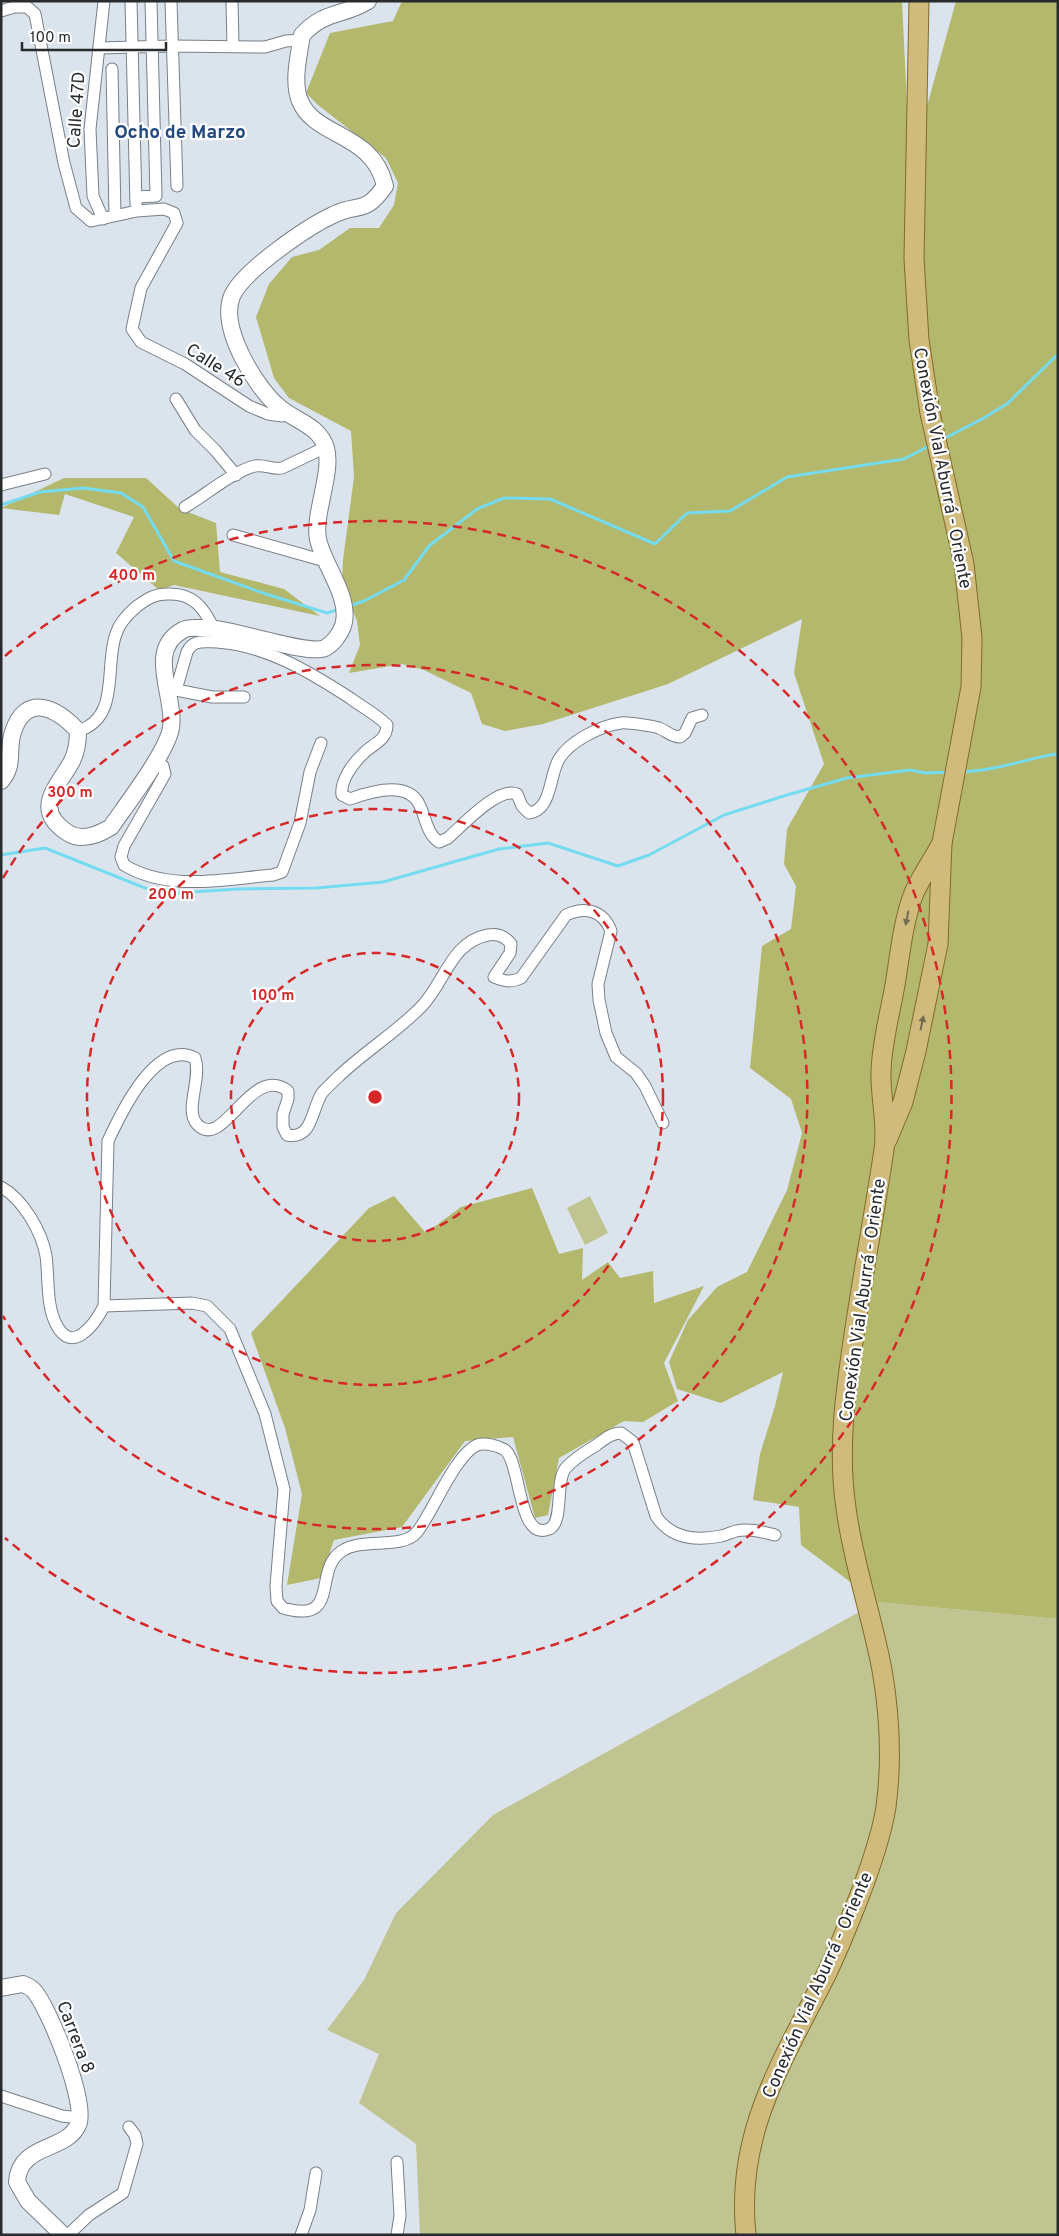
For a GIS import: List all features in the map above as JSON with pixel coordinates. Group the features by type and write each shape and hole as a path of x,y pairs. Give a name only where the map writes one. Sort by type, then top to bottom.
{"main road":[{"path":"1,780 10,766 12,733 20,718 29,710 41,707 56,711 78,731 78,745 72,760 51,794 50,809 58,826 72,835 83,838 100,834 111,827 165,744 171,728 172,690 163,668 164,653 172,638 185,628 213,628 307,650 325,648 337,638 344,624 343,606 338,586 325,561 317,537 327,461 326,447 311,426 289,414 261,390 248,367 230,322 230,308 232,297 240,284 284,246 304,231 336,213 366,206 375,200 385,186 382,172 374,158 358,145 318,121 300,101 297,77 302,35 323,17 361,6 368,1"},
{"name":"Conexión Vial Aburrá - Oriente","path":"746,2235 743,2211 749,2150 756,2123 788,2046 826,1974 850,1921 871,1866 886,1811 890,1765 889,1733 882,1668 845,1507 842,1464 843,1420 849,1370 885,1146 905,1095 938,944 943,838 971,687 972,638 964,564 930,413 919,340 914,259 919,1"},
{"name":"Conexión Vial Aburrá - Oriente","path":"885,1146 881,1079 884,1043 909,910 922,876 943,838"},
{"path":"913,896 928,904 940,897 934,883 922,876"},
{"path":"881,1079 901,1082 905,1095 899,1103 882,1100"},
{"name":"Carrera 8","path":"1,1988 18,1983 28,1986 36,1993 57,2032 68,2063 80,2118"},
{"path":"63,2235 21,2192 17,2182 20,2170 26,2160 36,2152 72,2133 78,2127 80,2118"}],"street":[{"name":"Calle 47D","path":"104,1 90,129 90,168 93,196 109,217"},
{"path":"1,11 14,7 29,6 37,23 64,162 76,208 91,221 136,211 131,1"},
{"path":"136,197 156,196 151,1"},
{"path":"171,1 178,186"},
{"path":"232,1 233,46"},
{"path":"98,48 152,46 265,47 286,41 301,40"},
{"path":"109,217 112,69"},
{"name":"Calle 46","path":"136,211 164,209 174,213 178,223 141,288 132,329 141,342 185,364 249,406 268,414 282,416 289,414"},
{"path":"176,399 194,430 215,450 236,475"},
{"path":"185,507 236,475 257,465 266,465 275,469 282,468 326,447"},
{"path":"1,485 45,474"},
{"path":"233,535 325,561"},
{"path":"78,731 90,726 100,716 107,702 116,634 126,615 145,600 158,594 175,594 192,600 204,609 213,628"},
{"path":"244,697 212,697 172,690 190,646 199,642 235,644 296,665 375,715 387,725 387,730 379,743 362,754 343,781 342,795 350,799 376,791 404,791 418,802 433,837 442,842 493,798 507,792 517,794 522,806 529,814 539,810 545,801 555,766 562,754 569,746 597,730 628,723 661,729 670,735 680,736 685,733 692,718 702,715"},
{"path":"154,761 163,766 165,774 124,846 121,857 124,865 154,879 184,882 273,875 282,872 291,851 300,823 310,772 321,743"},
{"path":"1,1187 22,1204 36,1227 46,1254 50,1304 55,1323 62,1333 70,1337 81,1335 90,1328 104,1306 108,1141 118,1121 146,1077 157,1064 171,1055 186,1053 195,1058 198,1068 191,1106 193,1120 200,1128 208,1130 226,1122 245,1099 257,1090 281,1085 288,1090 283,1127 287,1135 295,1136 302,1134 308,1126 322,1093 356,1059 407,1022 419,1009 459,950 472,941 486,935 498,934 507,939 511,944 510,953 494,977 510,982 521,978 566,915 577,909 589,910 598,914 608,924 611,931 598,984 599,1000 606,1034 616,1056 636,1074 645,1086 663,1123"},
{"path":"104,1306 192,1302 207,1306 230,1330 264,1414 284,1488 276,1586 277,1601 283,1608 305,1612 313,1610 318,1606 326,1590 327,1576 333,1561 341,1551 369,1543 403,1540 414,1535 466,1454 480,1444 493,1446 505,1451 512,1462 526,1516 531,1527 536,1529 547,1530 552,1528 559,1507 560,1480 565,1469 608,1436 617,1433 627,1435 634,1442 656,1516 662,1526 672,1533 683,1537 701,1539 723,1536 737,1531 758,1531 775,1535"},
{"path":"1,2096 62,2116 80,2118"},
{"path":"68,2235 89,2215 123,2193 137,2144 135,2135 129,2127"},
{"path":"396,2162 400,2216 398,2235"},
{"path":"301,2235 310,2210 316,2173"}],"green space":[{"path":"402,1 902,1 910,168 956,1 1058,1 1058,1619 877,1602 801,1545 799,1507 753,1500 760,1454 783,1372 721,1403 677,1389 669,1362 688,1320 717,1287 747,1272 787,1190 802,1133 791,1099 750,1068 762,946 791,929 796,886 784,864 787,829 824,764 794,673 802,619 668,684 543,724 505,731 482,724 471,693 424,670 402,664 349,673 360,645 357,621 342,584 343,560 354,477 351,431 289,398 274,378 256,317 269,284 292,257 319,250 350,228 379,228 394,205 398,183 386,158 318,105 306,93 330,33 393,21"},
{"path":"64,478 146,478 180,509 216,523 220,572 284,589 320,616 174,585 159,590 116,553 134,517 65,494 59,515 1,508"},
{"path":"532,1188 559,1254 583,1248 582,1280 608,1262 620,1278 653,1271 654,1303 704,1286 664,1363 678,1401 643,1422 624,1421 559,1458 548,1515 535,1518 513,1437 465,1441 402,1527 334,1540 321,1578 287,1585 302,1494 285,1428 251,1333 369,1208 394,1196 426,1233 461,1207"},
{"path":"590,1196 608,1233 585,1245 567,1208"},
{"path":"877,1602 1058,1619 1058,2235 420,2235 416,2144 359,2103 379,2054 327,2030 364,1980 396,1913 493,1815"}],"waterway":[{"path":"943,439 1008,403 1058,354"},
{"path":"349,606 364,601 404,580 429,546 477,509 504,498 550,499 655,544 687,513 730,511 787,477 904,459 931,445"},
{"path":"1,505 40,492 83,488 121,493 143,507 174,561 263,593 327,613 340,609"},
{"path":"961,772 996,767 1055,754 1058,756"},
{"path":"1,855 45,848 160,894 238,889 316,888 383,882 499,849 548,843 618,866 649,855 724,815 847,778 910,770 925,773 950,772"}],"district":[{"name":"Ocho de Marzo","path":"180,131"}]}
